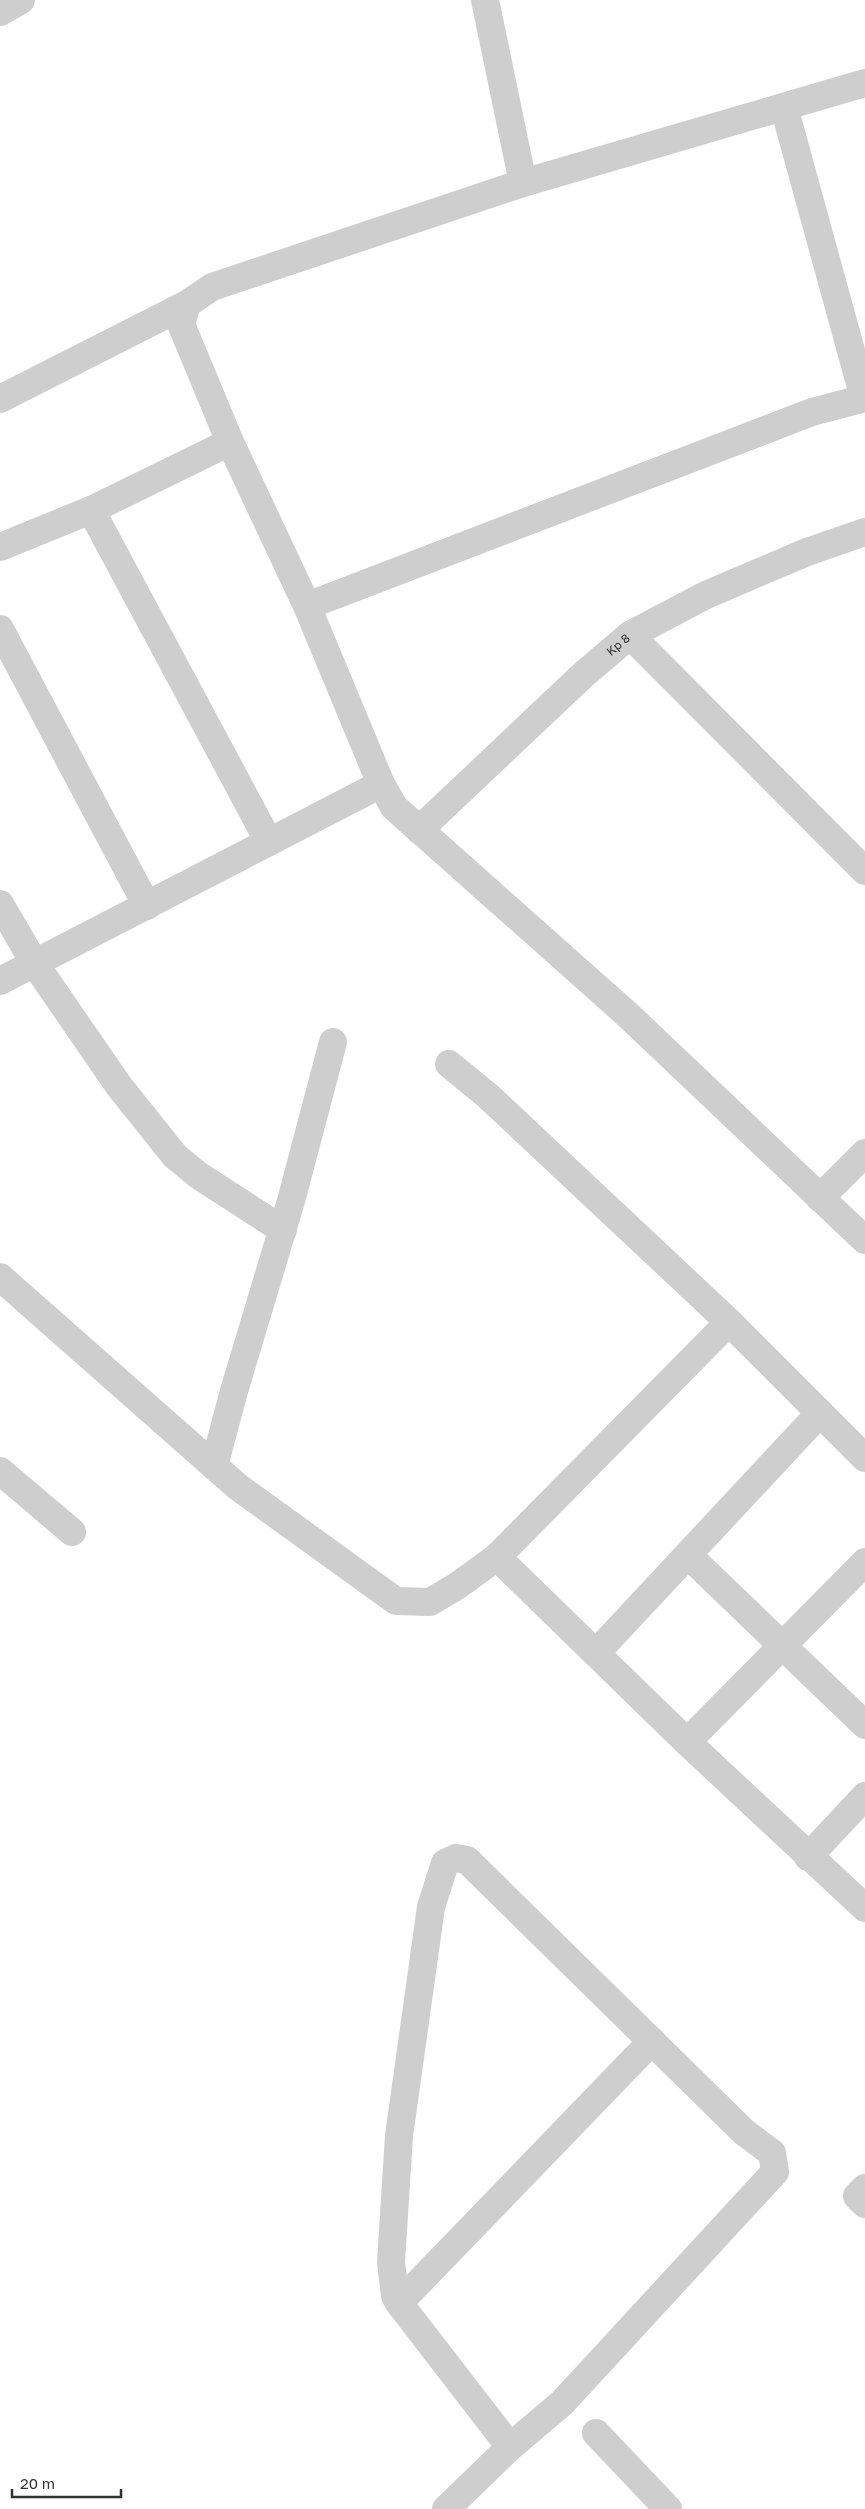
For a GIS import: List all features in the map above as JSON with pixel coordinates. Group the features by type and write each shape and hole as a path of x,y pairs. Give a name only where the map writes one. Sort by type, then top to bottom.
{"street":[{"path":"0,12 21,0"},
{"path":"485,0 523,183"},
{"path":"0,399 187,304 212,287 523,183 865,83"},
{"path":"307,606 812,412 864,398 784,107"},
{"path":"187,304 181,324 230,442 307,606 381,784 394,807 629,1016 865,1240"},
{"path":"0,547 91,510 230,442"},
{"path":"91,510 269,842"},
{"name":"Kp 8","path":"419,830 582,675 630,634 706,595 807,552 865,532"},
{"path":"0,629 147,906"},
{"path":"630,634 865,872"},
{"path":"0,981 381,784"},
{"path":"0,904 35,964 119,1086 175,1156 198,1175 283,1230"},
{"path":"214,1466 234,1391 283,1230 333,1042"},
{"path":"449,1064 488,1096 729,1322 865,1458"},
{"path":"820,1198 865,1153"},
{"path":"0,1277 238,1487 396,1600 430,1602 457,1586 497,1557 729,1322"},
{"path":"596,1653 820,1413"},
{"path":"0,1471 72,1532"},
{"path":"688,1555 865,1725"},
{"path":"497,1557 687,1742 808,1857 865,1908"},
{"path":"687,1742 865,1562"},
{"path":"808,1857 865,1796"},
{"path":"446,2509 510,2447 562,2403 775,2172 772,2153 744,2132 467,1860 456,1858 445,1863 431,1907 399,2136 391,2262 395,2296 399,2303 510,2447"},
{"path":"399,2303 652,2041"},
{"path":"865,2188 858,2196 865,2204"},
{"path":"596,2433 668,2509"}]}
